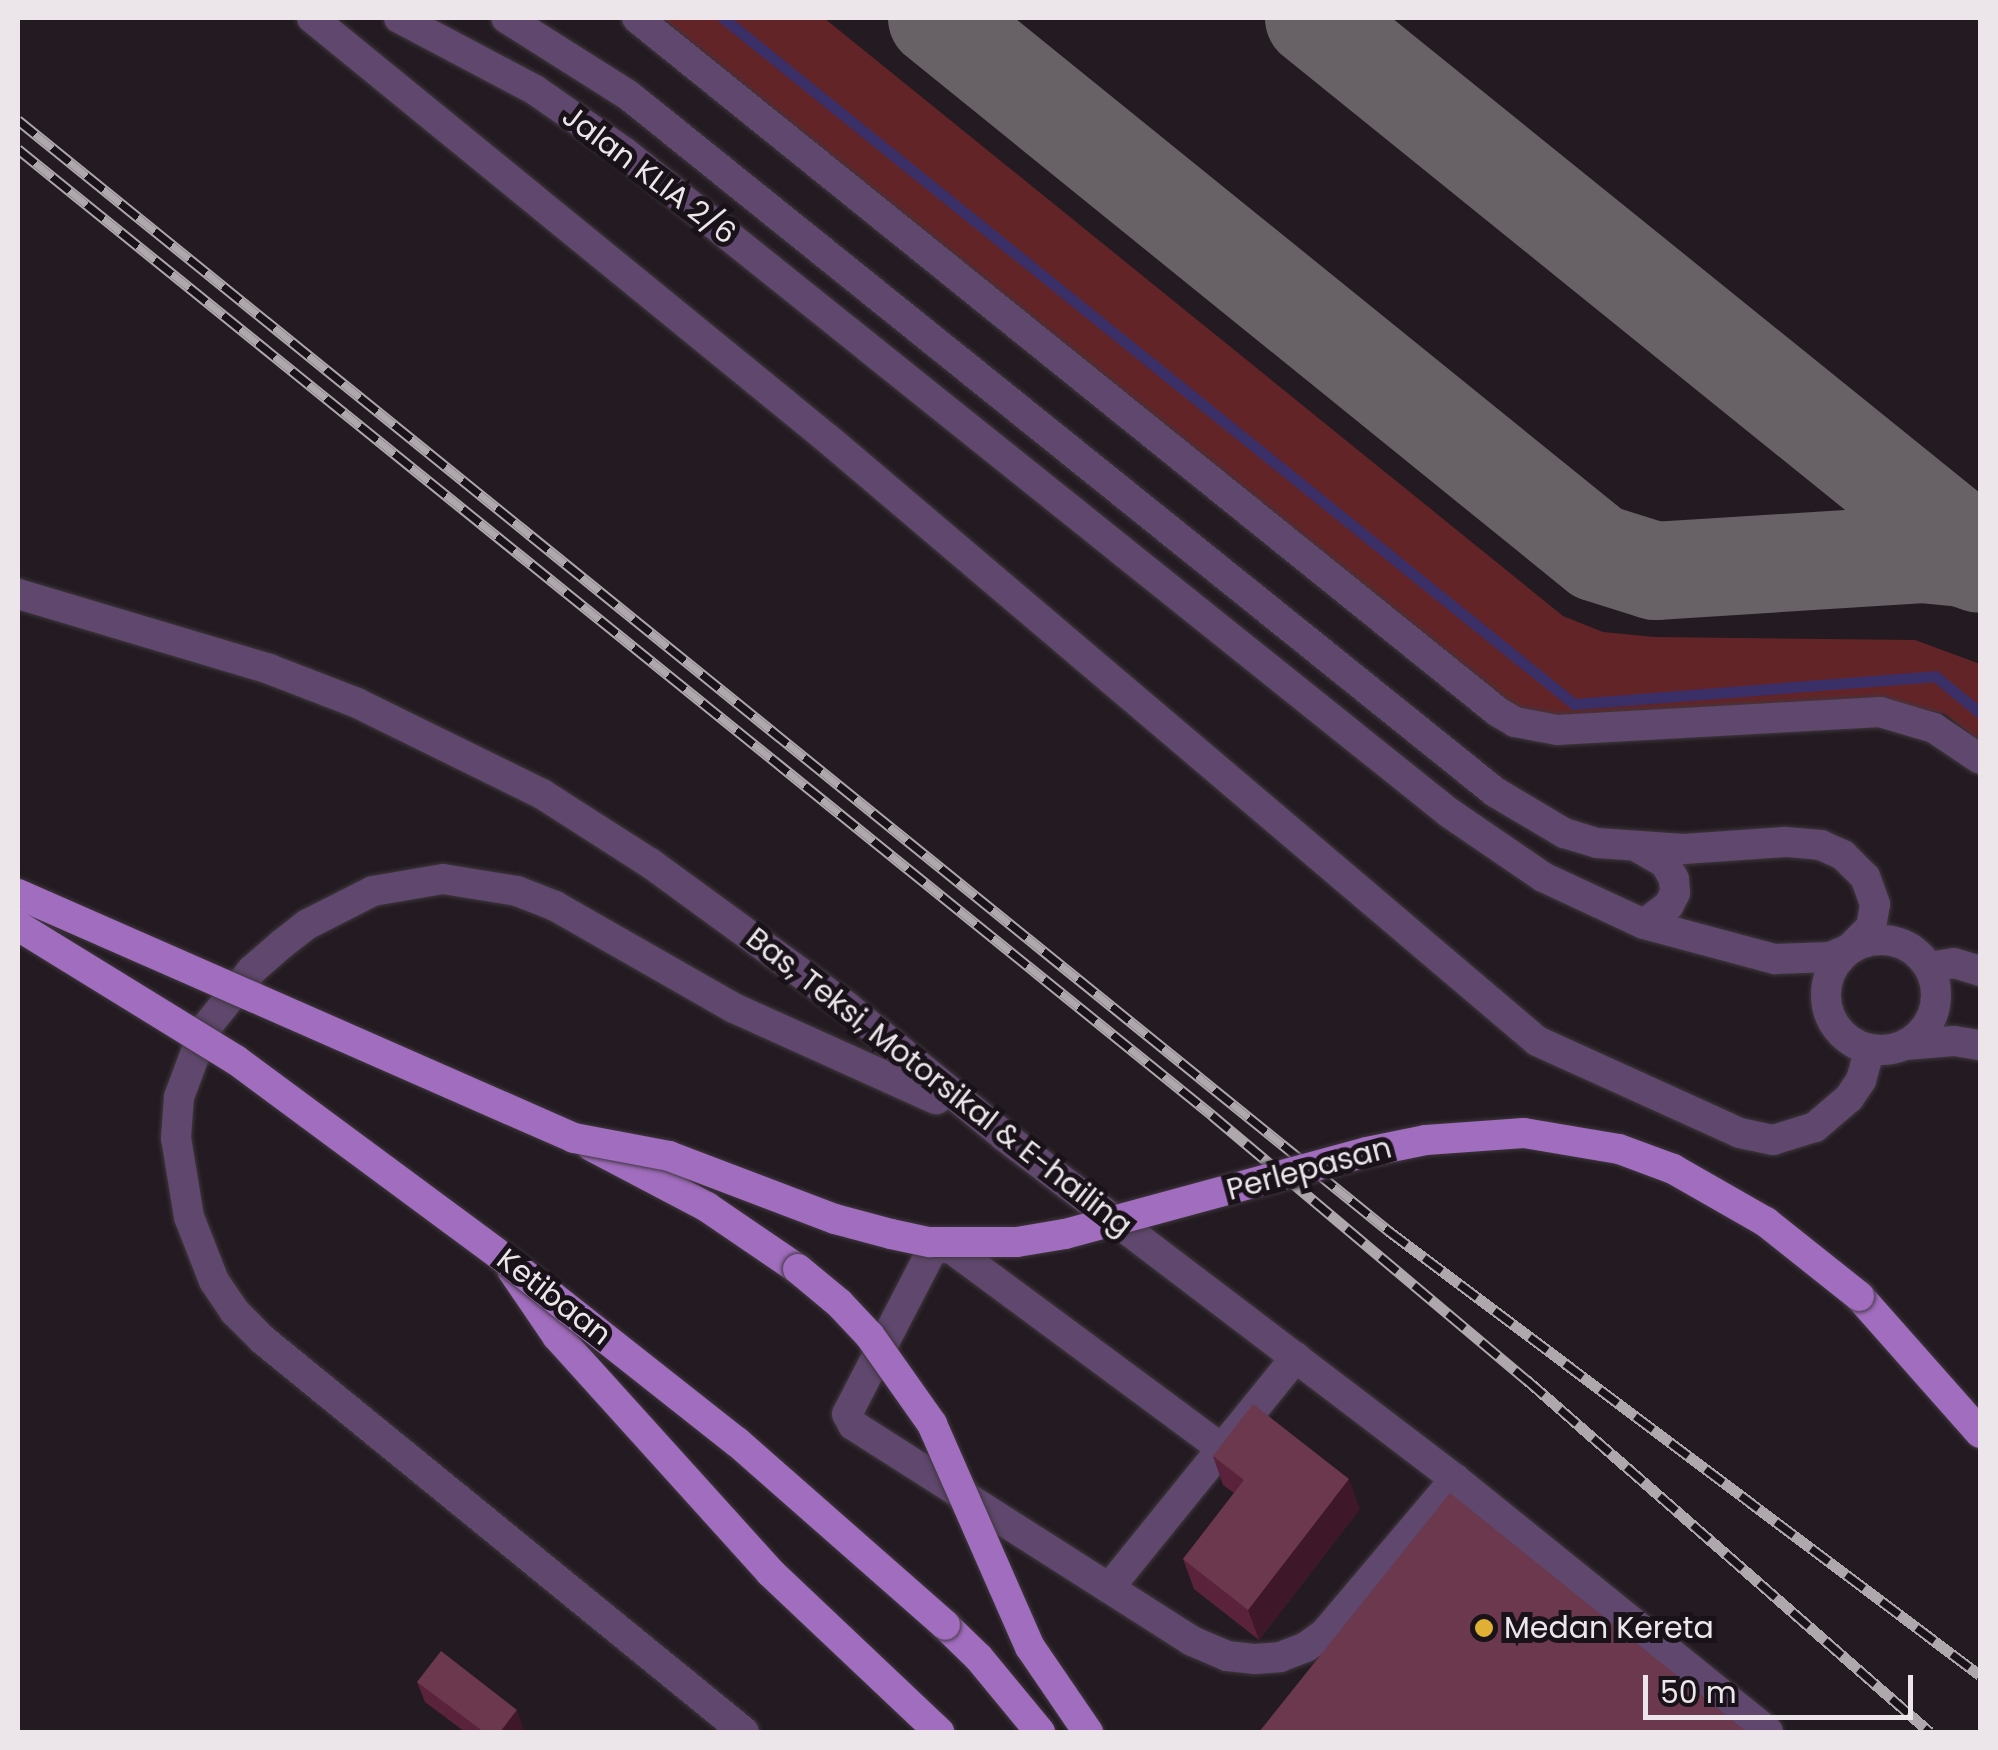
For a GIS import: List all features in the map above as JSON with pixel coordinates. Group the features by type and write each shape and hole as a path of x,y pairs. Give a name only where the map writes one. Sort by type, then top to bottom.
{"main road":[{"path":"18,894 574,1138 758,1238 839,1303 870,1336 932,1424 1030,1647 1088,1732"},
{"name":"Ketibaan","path":"18,926 236,1060 505,1259 737,1442 944,1625 979,1658 1040,1732"},
{"name":"Perlepasan","path":"574,1138 668,1156 835,1219 891,1234 976,1244 1065,1234 1426,1140 1524,1133 1568,1137 1620,1149 1716,1190 1766,1222 1980,1400"},
{"path":"505,1259 557,1336 770,1572 939,1732"},
{"path":"1859,1296 1980,1433"}],"lane":[{"path":"312,18 828,439 1537,1041 1740,1133 1774,1140 1815,1127 1849,1098 1861,1080 1870,1049"},
{"name":"Jalan KLIA 2/6","path":"399,18 480,57 582,122 1448,812 1542,876 1644,924 1722,947 1791,961 1830,958 1849,949"},
{"path":"506,18 628,95 1495,792 1564,833 1639,848 1806,842 1832,849 1865,877 1875,904 1872,927 1849,949 1828,978 1830,1014 1839,1030 1870,1049 1980,1042"},
{"path":"638,18 1515,722 1557,730 1880,712 1934,728 1980,759"},
{"name":"Bas, Teksi, Motorsikal & E-hailing","path":"18,594 269,668 358,702 542,794 735,923 1004,1136 1455,1479 1768,1732"},
{"path":"1639,848 1665,863 1674,879 1675,894 1669,905 1644,924"},
{"path":"744,1732 264,1340 236,1312 202,1254 180,1176 179,1098 204,1030 252,970 308,924 340,906 374,890 410,883 479,882 555,906 734,1008 910,1084 1004,1136"},
{"path":"1849,949 1866,941 1902,943 1932,976 1948,1007 1980,1042"},
{"path":"1932,976 1954,963 1980,971"},
{"path":"1906,1045 1931,1020 1932,976"},
{"path":"1221,1448 952,1249 938,1246 930,1254 851,1401 848,1414 854,1425 1109,1588 1192,1640 1227,1656 1280,1657 1325,1633 1455,1479"},
{"path":"1109,1588 1296,1357"}],"shaded area":[{"path":"662,18 824,18 1563,616 1603,632 1654,637 1915,640 1980,664 1980,741 1945,714 1881,699 1555,718 1507,703"}],"building":[{"path":"1253,1404 1349,1479 1248,1610 1183,1559 1244,1480 1213,1456"},
{"name":"Medan Kereta","path":"1450,1493 1747,1732 1259,1732"},
{"path":"441,1651 517,1710 500,1732 484,1732 417,1682"}],"waterway":[{"path":"723,18 1574,704 1935,676 1980,713"}],"taxiway":[{"path":"937,18 1598,553 1655,571 1922,554 1963,558 1980,564"},
{"path":"1314,18 1980,556"}],"railway":[{"path":"18,120 1389,1231 1980,1675"},
{"path":"18,149 1212,1115 1527,1380 1930,1732"}],"place":[{"name":"Medan Kereta","path":"1484,1628"}]}
